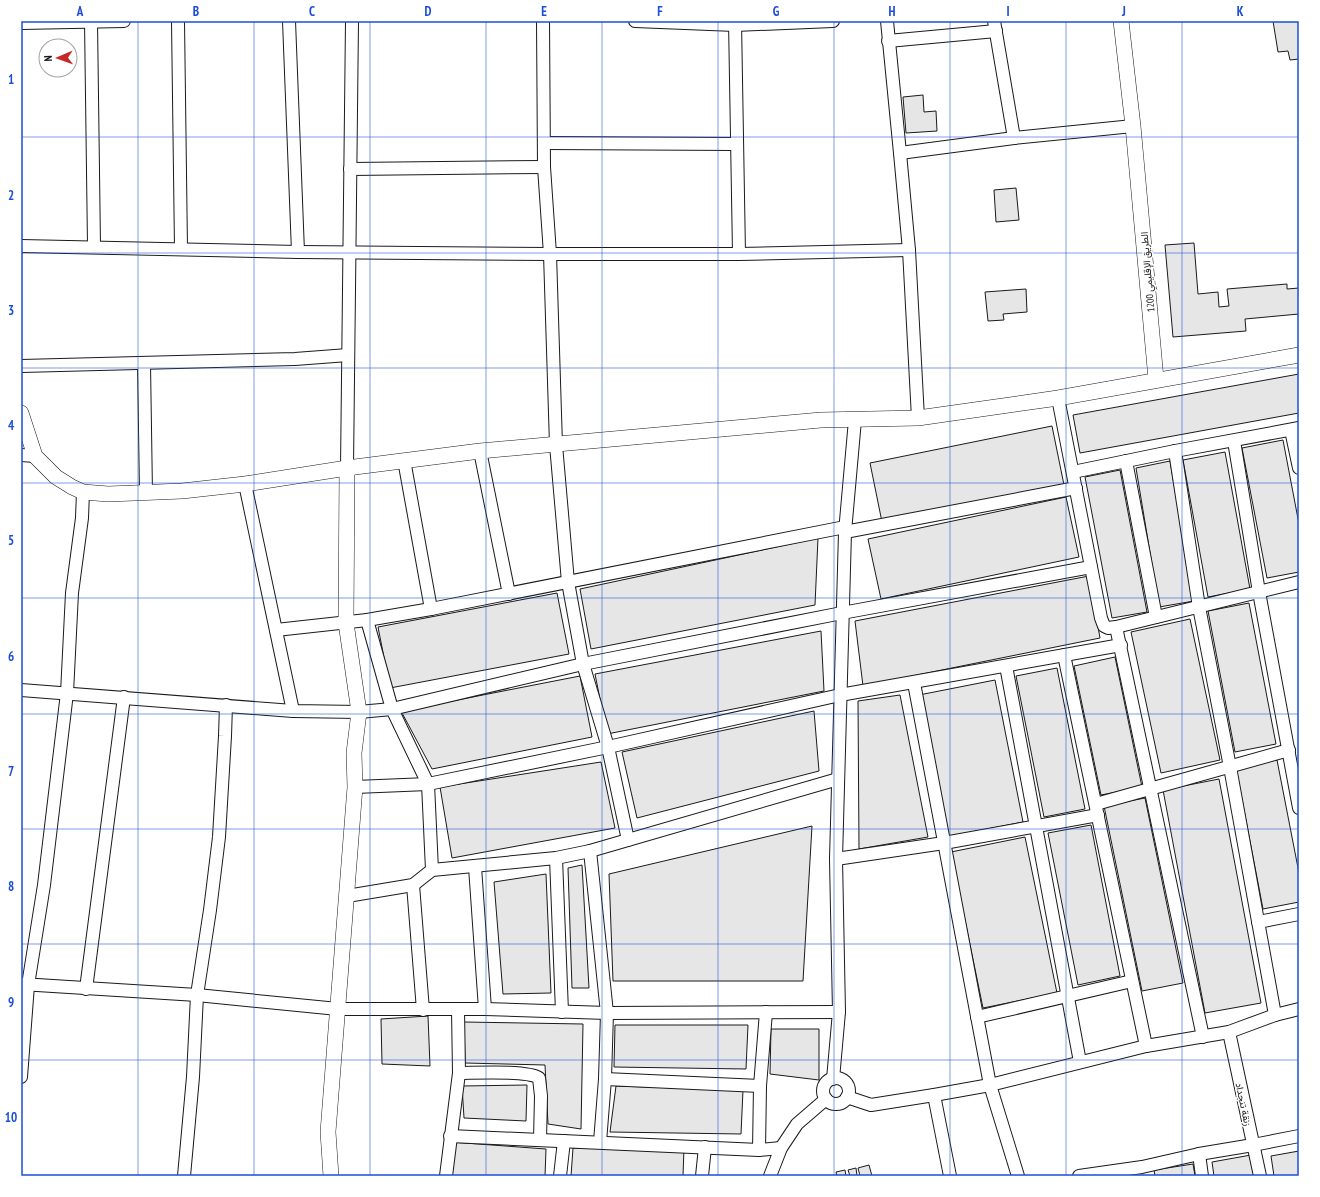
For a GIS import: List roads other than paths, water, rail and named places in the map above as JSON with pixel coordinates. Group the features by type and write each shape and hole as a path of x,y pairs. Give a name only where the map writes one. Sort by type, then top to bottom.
{"street":[{"path":"21,23 124,21"},
{"path":"178,21 181,249"},
{"path":"289,21 298,252"},
{"path":"331,1176 328,1132 355,787 354,753 359,712 346,623 352,21"},
{"path":"543,21 544,167 550,254 556,445 568,582 583,664 608,747 628,840"},
{"path":"634,21 735,23 833,21"},
{"path":"887,21 909,250 918,418"},
{"name":"الطريق الإقليمي 1200","path":"1121,21 1134,126 1156,379"},
{"path":"91,22 94,246"},
{"path":"735,23 739,254"},
{"path":"888,41 995,26 1014,138"},
{"path":"900,153 1014,138 1134,126"},
{"path":"544,143 737,144"},
{"path":"350,169 544,167"},
{"path":"21,246 94,246 298,252 550,254 739,254 909,250"},
{"path":"21,366 296,359 348,355"},
{"path":"21,413 28,456 56,477 83,492 108,494 146,493 182,491 245,484 347,468 480,451 821,420 918,418 1058,398 1156,379 1299,355"},
{"path":"144,364 146,493"},
{"path":"1058,398 1102,623 1104,626 1108,628 1116,627 1299,582"},
{"path":"833,1079 839,1012 836,859 842,613 845,530 855,420"},
{"path":"1073,472 1175,451 1295,429 1299,468"},
{"path":"1234,441 1258,592 1299,808"},
{"path":"480,451 509,594"},
{"path":"1175,451 1199,607 1230,766 1275,1015"},
{"path":"404,460 431,609"},
{"path":"1126,461 1156,617"},
{"path":"245,484 293,711"},
{"path":"276,630 346,623 431,609 845,530 1076,488"},
{"path":"21,1077 25,985 44,885 67,693 72,593 82,518 83,492"},
{"path":"21,690 293,711 359,712 392,709 583,664 842,613 1091,567"},
{"path":"367,620 392,709 428,784 432,870"},
{"path":"1116,627 1152,788 1203,1037"},
{"path":"355,787 428,784 608,747 840,695 1121,645"},
{"path":"1064,655 1146,1046"},
{"path":"1006,666 1080,1062"},
{"path":"914,683 990,1085 1018,1176"},
{"path":"86,989 124,697"},
{"path":"184,1176 197,995 219,837 226,705"},
{"path":"836,859 1036,827 1097,810 1152,788 1289,750"},
{"path":"347,896 413,885 432,870 556,858 590,851 838,779"},
{"path":"590,851 607,1013 605,1079 600,1142"},
{"path":"556,858 562,1012"},
{"path":"475,867 485,1009"},
{"path":"413,885 423,1010"},
{"path":"1258,922 1299,914"},
{"path":"977,1016 1132,981"},
{"path":"25,985 197,995 338,1009 485,1009 607,1013 839,1012"},
{"path":"847,1096 871,1105 990,1085 1146,1046 1229,1032 1275,1015 1299,1009"},
{"path":"446,1176 458,1073 458,1010"},
{"path":"759,1150 760,1086 766,1012"},
{"name":"زنقة تنجداد","path":"1229,1032 1260,1176"},
{"path":"458,1073 521,1073 534,1075 539,1078 541,1096 540,1140"},
{"path":"605,1079 760,1086"},
{"path":"837,1079 844,1082 848,1089 847,1096 842,1103 833,1104 826,1100 823,1092 824,1087 829,1081 837,1079"},
{"path":"934,1095 950,1176"},
{"path":"770,1176 781,1148 797,1124 826,1100"},
{"path":"450,1136 759,1150 781,1148"},
{"path":"1079,1176 1143,1172 1199,1154 1299,1136"},
{"path":"560,1176 564,1141"},
{"path":"702,1176 705,1147"},
{"path":"1199,1154 1202,1176"}]}
